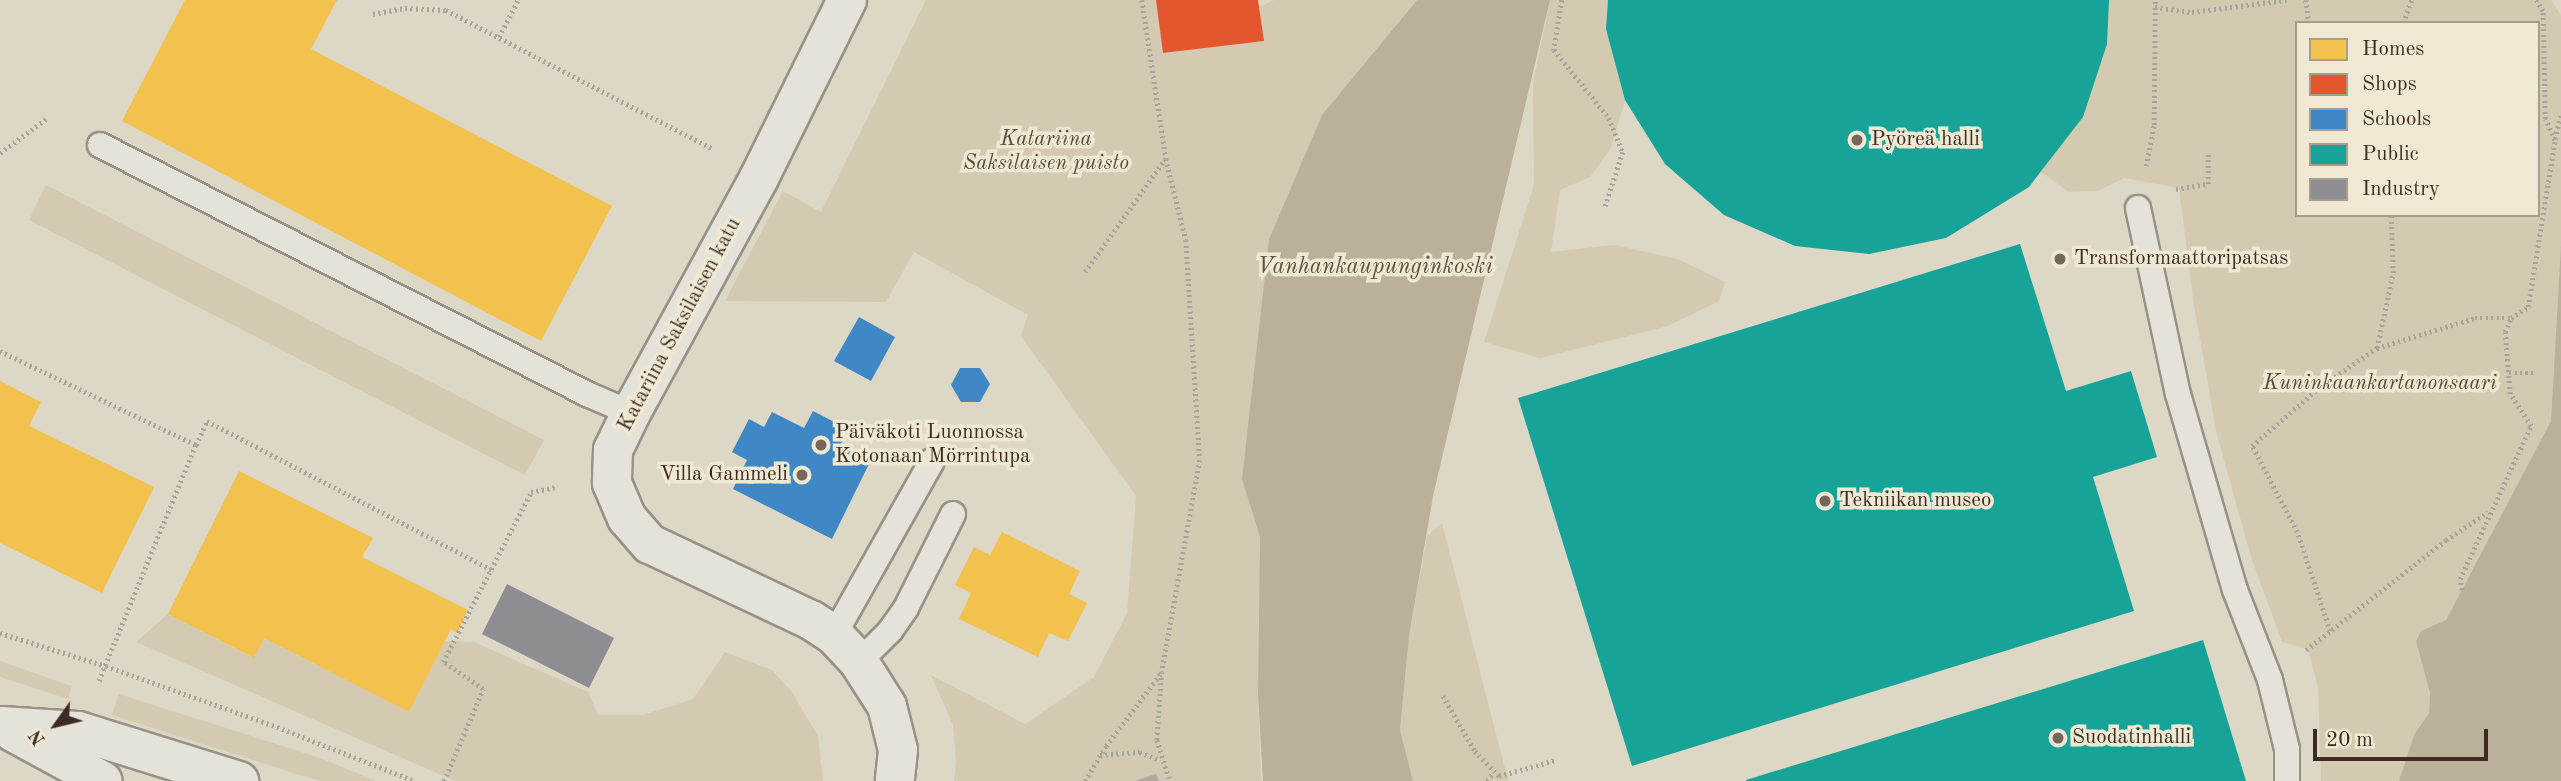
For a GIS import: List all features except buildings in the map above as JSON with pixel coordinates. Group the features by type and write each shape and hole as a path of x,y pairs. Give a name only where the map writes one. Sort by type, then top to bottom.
{"street":[{"name":"Katariina Saksilaisen katu","path":"847,0 759,178 631,413 613,450 612,483 627,517 650,544 811,620 847,649 887,706 898,750 895,781"},
{"path":"1,726 78,731 164,755 239,781"},
{"path":"1,726 103,781"}],"lane":[{"path":"100,145 587,394 631,413"},
{"path":"2138,208 2178,394 2235,590 2270,680 2287,749 2287,781"},
{"path":"847,649 886,549 932,461"},
{"path":"847,649 890,631 906,608 953,514"}],"path":[{"path":"499,37 518,0"},
{"path":"1142,0 1166,159 1186,240 1200,460 1162,672 1157,740 1161,760 1170,781"},
{"path":"1562,0 1554,50 1608,118 1623,152 1605,207"},
{"path":"2138,208 2154,125 2155,0"},
{"path":"2155,7 2192,12 2286,0"},
{"path":"2306,0 2309,21"},
{"path":"2404,21 2412,0"},
{"path":"2536,0 2543,11 2544,119 2555,140"},
{"path":"373,14 405,8 446,10 712,148"},
{"path":"2330,631 2297,532 2252,446 2321,386 2377,348 2475,318 2511,318 2528,307 2561,114"},
{"path":"0,153 46,119"},
{"path":"2179,188 2208,184 2208,151"},
{"path":"1085,272 1166,159"},
{"path":"2377,348 2393,273 2391,217"},
{"path":"2462,590 2460,579 2489,511 2531,426 2510,394 2505,332 2511,318"},
{"path":"0,352 196,445"},
{"path":"2509,373 2536,373"},
{"path":"78,731 207,421 492,570"},
{"path":"444,781 483,689 443,662 531,492 557,487"},
{"path":"2270,680 2446,540 2489,511"},
{"path":"0,634 106,666 272,725 415,781"},
{"path":"1085,781 1100,755 1162,672"},
{"path":"1443,696 1475,751 1493,773 1499,776 1556,760"},
{"path":"1100,755 1140,752 1161,760"},
{"path":"1487,781 1493,773"}],"green space":[{"name":"Katariina Saksilaisen puisto","path":"926,0 1156,0 1163,53 1263,41 1259,7 1274,0 1417,0 1322,115 1269,239 1242,479 1260,537 1258,694 1261,781 954,781 956,761 953,725 931,675 1025,724 1094,677 1127,613 1136,496 1021,336 1028,315 914,252 886,302 725,301 783,191 821,212"},
{"path":"1550,0 1608,0 1606,29 1625,100 1610,150 1590,177 1560,190 1551,252 1614,245 1678,259 1725,282 1719,301 1668,326 1540,358 1484,342 1534,185 1533,83"},
{"name":"Kuninkaankartanonsaari","path":"2109,0 2551,0 2561,15 2561,245 2551,421 2446,620 2421,631 2416,640 2430,693 2429,713 2414,735 2399,781 2321,781 2318,687 2308,649 2282,642 2251,557 2217,435 2194,306 2179,188 2124,178 2098,191 2069,192 2041,172 2083,116"},
{"path":"46,185 544,440 525,475 29,220"},
{"path":"1442,523 1509,781 1413,781 1400,730 1409,636 1427,536"},
{"path":"168,614 253,658 264,638 409,712 444,641 474,642 588,692 598,715 643,715 693,699 725,652 772,670 791,691 818,736 823,781 455,781 136,642"},
{"path":"0,661 72,686 68,699 0,677"},
{"path":"119,694 320,758 376,781 319,781 112,715"}],"water":[{"name":"Vanhankaupunginkoski","path":"1417,0 1550,0 1433,496 1409,636 1400,730 1413,781 1263,781 1258,694 1260,537 1242,479 1269,239 1322,115"},
{"path":"2561,245 2561,781 2399,781 2414,735 2429,713 2430,693 2416,641 2421,631 2446,620 2551,421"}],"place":[{"name":"Pyöreä halli","path":"1857,140"},
{"name":"Transformaattoripatsas","path":"2060,259"},
{"name":"Päiväkoti Luonnossa Kotonaan Mörrintupa","path":"821,445"},
{"name":"Villa Gammeli","path":"802,475"},
{"name":"Tekniikan museo","path":"1825,501"},
{"name":"Suodatinhalli","path":"2058,738"}]}
